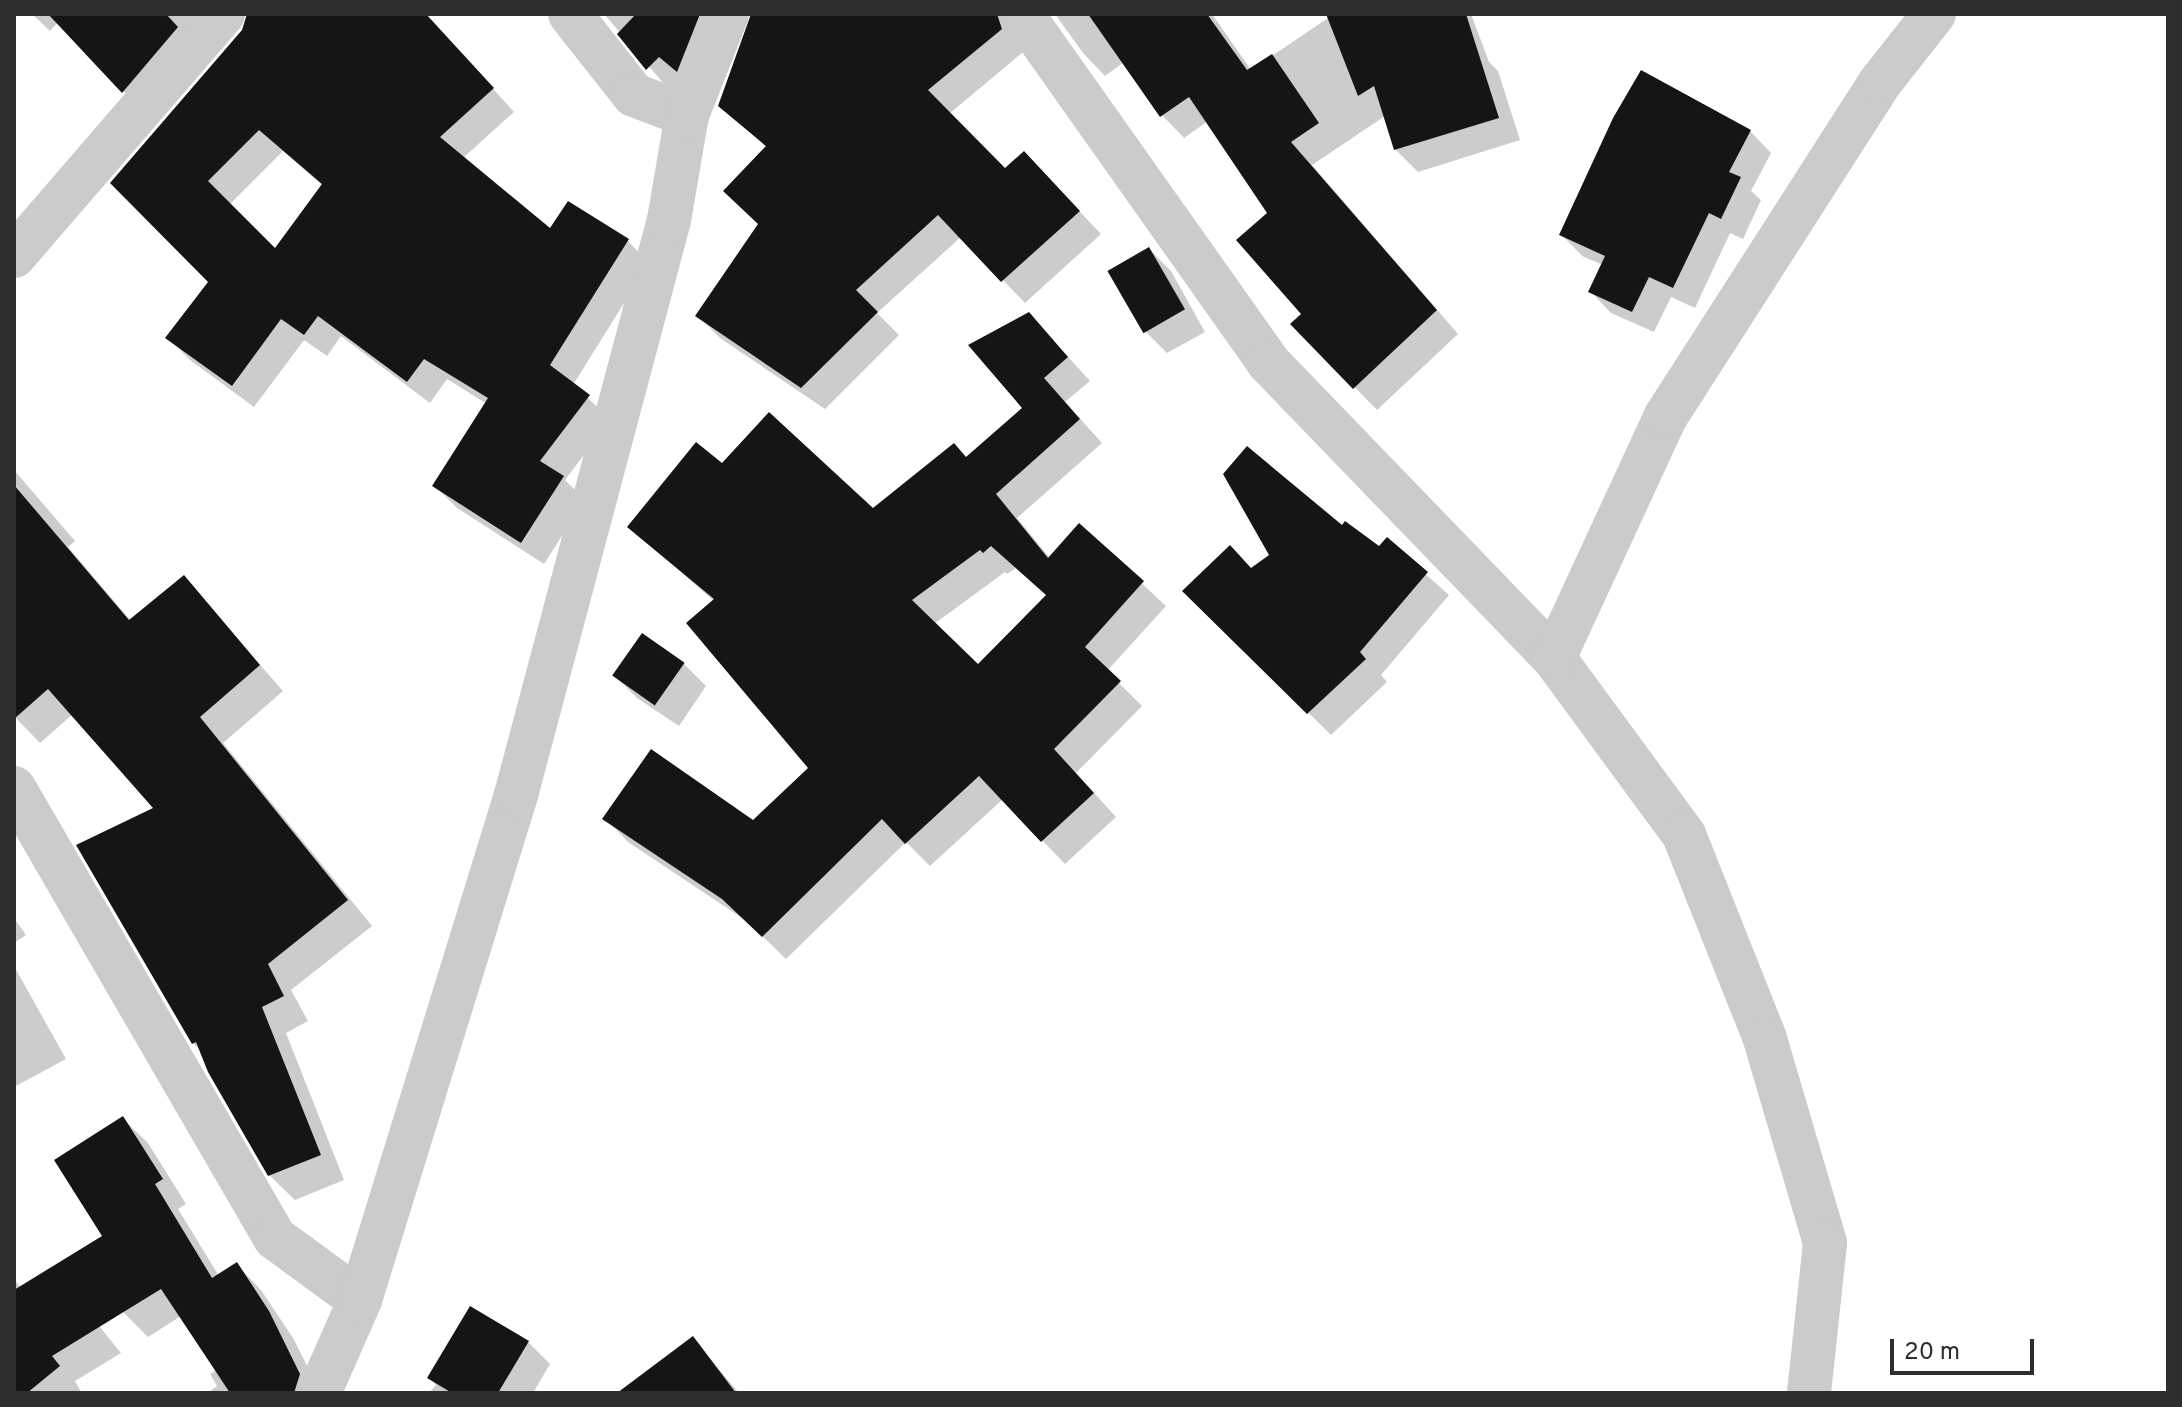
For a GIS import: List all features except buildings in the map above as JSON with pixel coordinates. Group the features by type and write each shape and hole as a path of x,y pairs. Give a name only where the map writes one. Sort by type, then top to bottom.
{"street":[{"path":"14,256 223,14"},
{"path":"570,14 634,95 687,115"},
{"path":"319,1393 360,1300 516,795 669,220 687,115 727,14"},
{"path":"1022,14 1268,362 1554,658 1684,835 1765,1039 1825,1243 1809,1393"},
{"path":"1554,658 1666,416 1882,80 1934,14"},
{"path":"14,788 275,1238 360,1300"}]}
